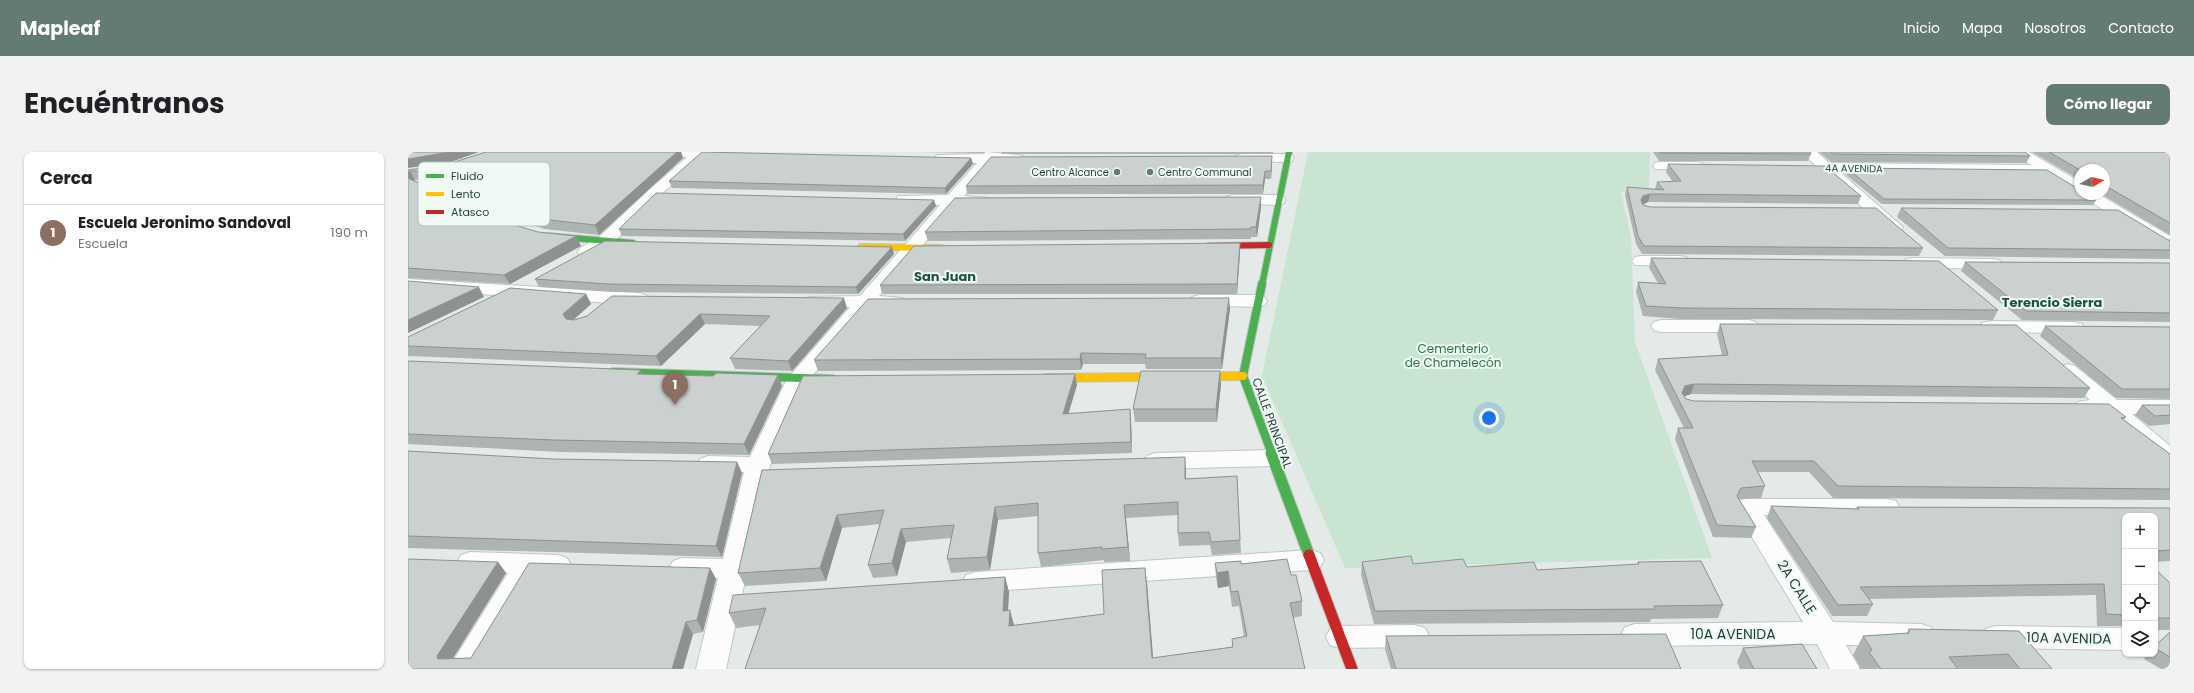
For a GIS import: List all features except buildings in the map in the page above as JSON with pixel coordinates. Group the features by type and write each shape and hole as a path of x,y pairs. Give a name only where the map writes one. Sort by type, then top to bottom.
{"street":[{"path":"646,152 740,154"},
{"path":"2019,152 2074,185"},
{"path":"570,261 604,242 654,193 701,153"},
{"path":"1224,158 1288,155"},
{"name":"CALLE PRINCIPAL","path":"1288,155 1243,376 1272,458 1352,669"},
{"path":"711,669 739,598 735,570 757,469 798,379 991,156"},
{"path":"932,158 991,156 1035,159"},
{"path":"1805,160 1825,167 1963,283"},
{"path":"1660,166 1715,166"},
{"name":"4A AVENIDA","path":"1825,167 2048,170"},
{"path":"654,193 678,194"},
{"path":"889,199 1000,200"},
{"path":"1215,200 1278,200"},
{"path":"2097,200 2170,243"},
{"path":"1852,211 1899,211"},
{"path":"2086,212 2117,212"},
{"path":"516,226 520,228"},
{"path":"535,233 604,242 644,243"},
{"path":"1198,246 1270,245"},
{"path":"848,247 950,248"},
{"path":"1641,261 1696,261"},
{"path":"1892,263 2011,264"},
{"path":"486,305 542,276"},
{"path":"408,284 612,298 659,299"},
{"path":"591,316 612,298"},
{"path":"801,301 912,302"},
{"path":"1179,302 1258,301"},
{"path":"1992,308 2112,407 2170,458"},
{"path":"1660,326 1771,326"},
{"path":"1968,327 2093,328"},
{"path":"607,372 798,379 845,379"},
{"path":"1036,378 1243,376"},
{"path":"2064,407 2170,407"},
{"path":"1137,462 1272,458"},
{"path":"687,464 757,469 780,473"},
{"name":"2A CALLE","path":"1845,669 1825,633 1746,507 1911,508"},
{"path":"948,584 1311,560"},
{"path":"446,561 584,566"},
{"path":"463,669 528,564"},
{"path":"655,567 735,570"},
{"name":"10A AVENIDA","path":"1611,635 1825,633 2122,639"},
{"path":"1340,637 1444,636"}],"green space":[{"name":"Cementerio de Chamelecón","path":"1308,152 1650,152 1649,193 1621,192 1631,237 1635,342 1712,558 1345,568 1262,376"}],"traffic: fast":[{"path":"1289,152 1243,376 1309,555"},
{"path":"548,236 633,243"},
{"path":"613,372 833,379"}],"traffic: slow":[{"path":"861,247 941,248"},
{"path":"1045,378 1243,376"}],"traffic: jam":[{"path":"1209,246 1269,245"},
{"path":"1309,555 1352,669"}],"place":[{"name":"Centro Alcance","path":"1117,172"},
{"name":"Centro Communal","path":"1150,172"},
{"name":"Escuela Jeronimo Sandoval","path":"675,405"}],"district":[{"name":"San Juan","path":"945,276"},
{"name":"Terencio Sierra","path":"2052,302"}]}
